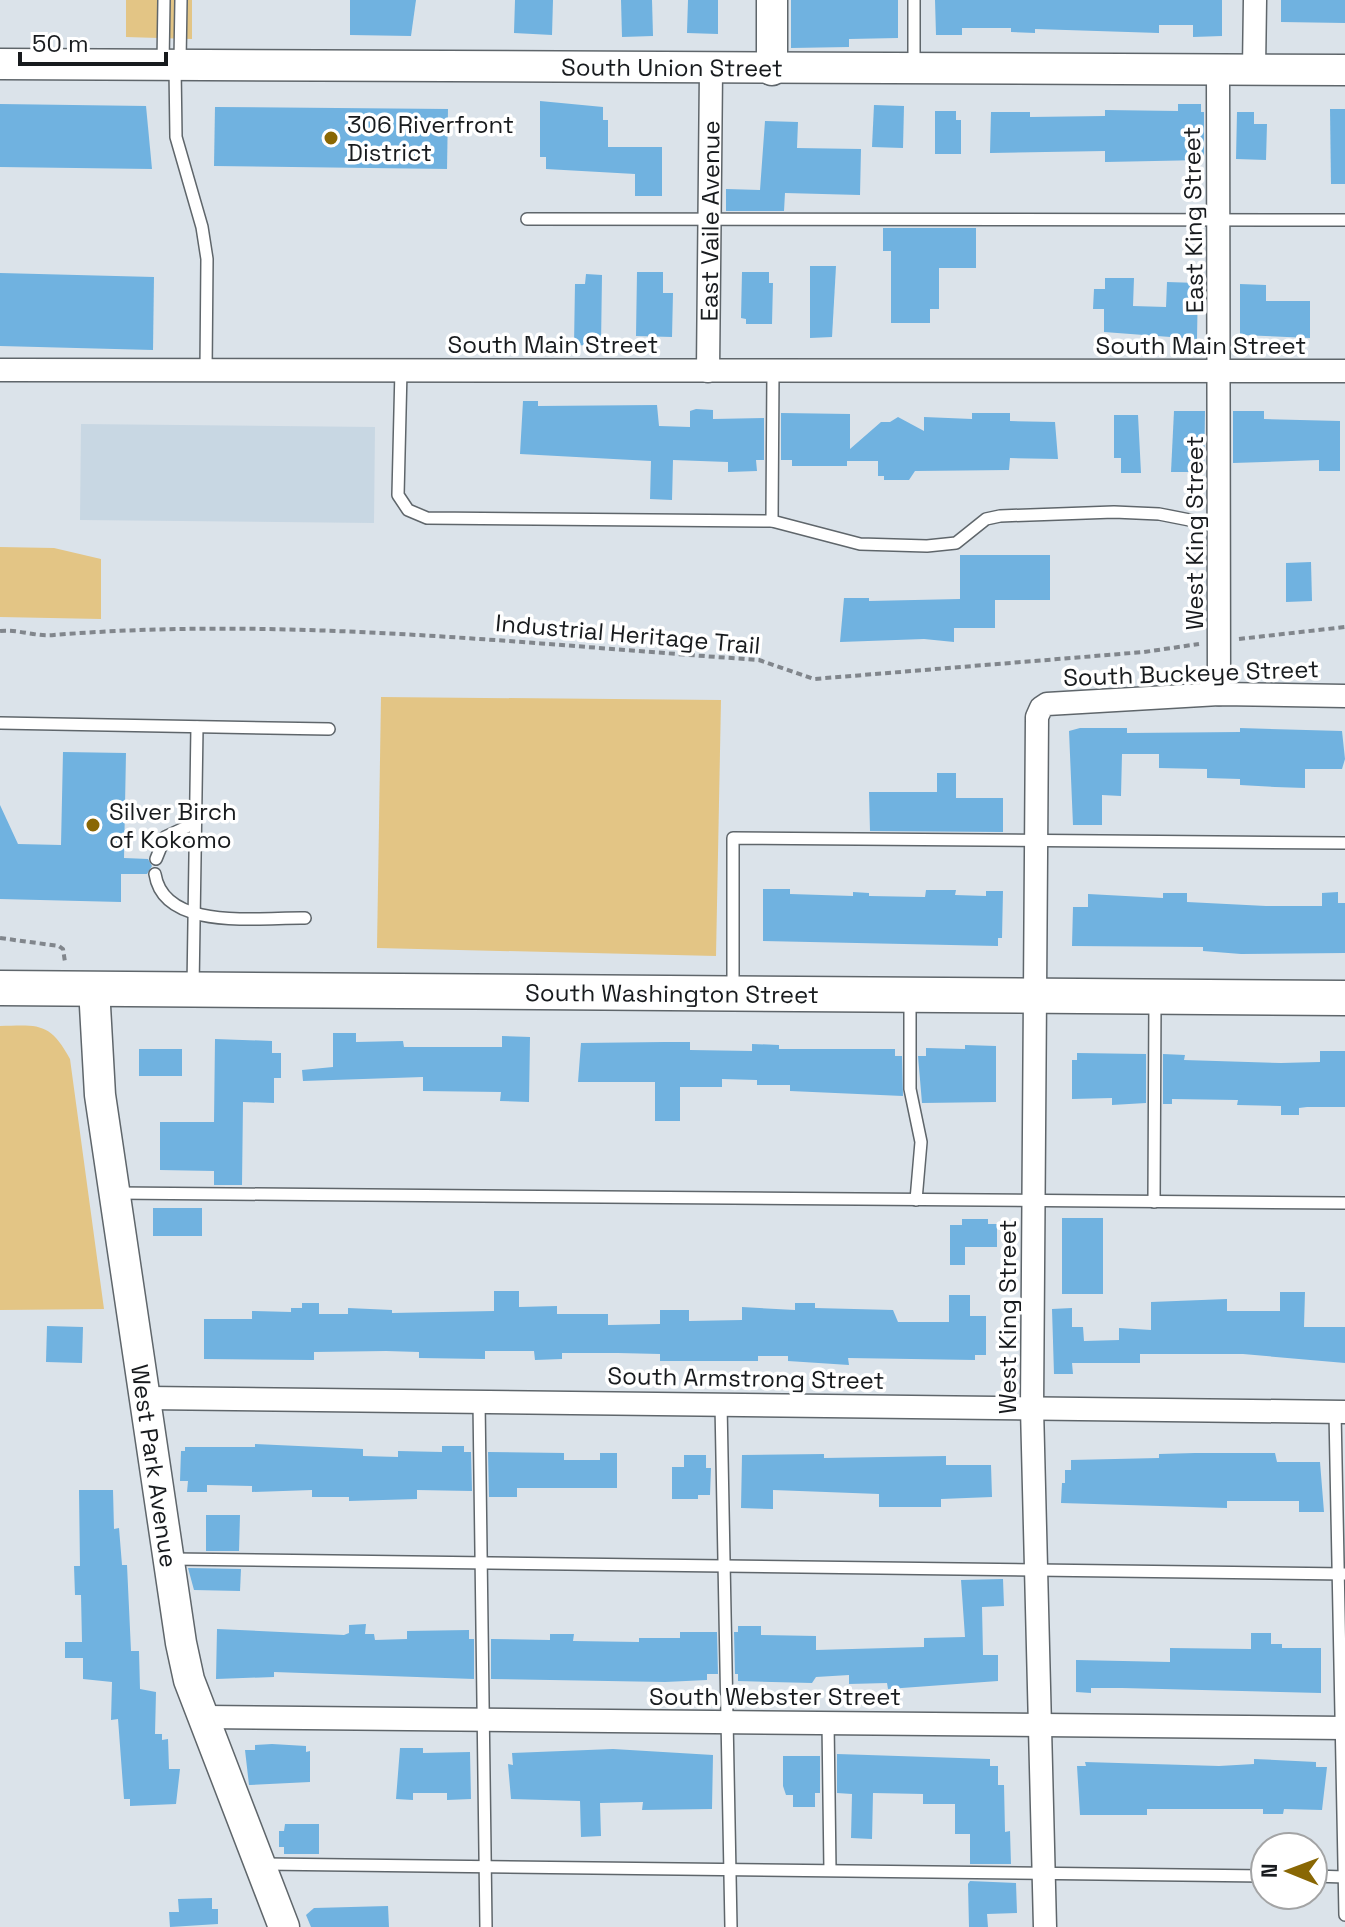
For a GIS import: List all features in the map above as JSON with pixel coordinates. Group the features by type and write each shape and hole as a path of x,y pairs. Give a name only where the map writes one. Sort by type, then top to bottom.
{"main road":[{"name":"South Washington Street","path":"0,988 1345,998"}],"street":[{"path":"772,0 772,70"},
{"path":"1254,69 1255,0"},
{"name":"South Union Street","path":"0,64 711,70 1345,70"},
{"name":"East King Street","path":"1218,69 1221,371"},
{"name":"East Vaile Avenue","path":"708,371 711,70"},
{"name":"South Main Street","path":"0,370 1345,371"},
{"name":"West King Street","path":"1219,694 1221,371"},
{"name":"South Buckeye Street","path":"1041,708 1047,704 1219,694 1345,696"},
{"name":"West King Street","path":"1041,708 1037,717 1032,1408 1045,1927"},
{"name":"West Park Avenue","path":"94,988 100,1095 147,1398 168,1559 189,1680 284,1927"},
{"name":"South Armstrong Street","path":"147,1398 1340,1412"},
{"name":"South Webster Street","path":"204,1717 1343,1728"}],"lane":[{"path":"164,0 173,66 176,137 202,227 207,259 206,370"},
{"path":"173,66 181,0"},
{"path":"914,0 914,70"},
{"path":"527,219 1345,220"},
{"path":"401,370 398,495 400,502 416,515 441,518 772,521 860,544 927,546 956,543 986,519 1000,516 1114,512 1159,514 1220,526"},
{"path":"772,521 773,371"},
{"path":"0,723 329,729"},
{"path":"193,988 197,727"},
{"path":"156,859 165,837 195,823"},
{"path":"733,994 733,838 1345,843"},
{"path":"155,874 157,890 165,901 194,915 305,918"},
{"path":"910,993 910,1089 921,1142 916,1200"},
{"path":"1154,1202 1155,996"},
{"path":"115,1193 1345,1203"},
{"path":"479,1401 478,1563 486,1927"},
{"path":"721,1404 731,1927"},
{"path":"1340,1412 1345,1915"},
{"path":"168,1559 1342,1574"},
{"path":"828,1722 830,1870"},
{"path":"259,1864 1249,1876"}],"path":[{"name":"Industrial Heritage Trail","path":"0,631 50,636 101,630 348,631 759,660 814,679 1144,652 1345,627"},
{"path":"0,938 59,946 65,956"}],"shaded area":[{"path":"126,0 192,0 192,39 126,37"},
{"path":"81,424 375,427 374,523 80,520"},
{"path":"0,547 54,548 101,559 101,619 0,617"},
{"path":"381,697 721,700 716,956 377,948"},
{"path":"0,1026 42,1028 56,1038 70,1059 104,1309 0,1310"}],"building":[{"path":"350,0 416,0 411,36 350,35"},
{"path":"515,0 553,0 552,35 514,33"},
{"path":"621,0 652,0 653,36 622,37"},
{"path":"688,0 718,0 718,34 687,33"},
{"path":"791,0 898,0 898,38 849,39 849,47 791,48"},
{"path":"935,0 1222,0 1222,36 1193,37 1193,25 1159,25 1159,33 1035,29 1035,33 1011,32 1011,28 962,28 962,35 936,35"},
{"path":"1281,0 1345,0 1345,23 1281,22"},
{"path":"540,101 603,107 603,120 608,120 608,147 662,147 662,196 635,196 635,174 546,169 546,157 540,157"},
{"path":"0,104 146,106 152,169 0,167"},
{"path":"1178,104 1201,104 1201,112 1204,112 1204,160 1105,162 1105,151 990,153 991,112 1030,112 1030,117 1105,116 1105,110 1178,111"},
{"path":"874,105 904,106 903,148 872,147"},
{"name":"306 Riverfront District","path":"215,107 448,109 447,169 214,166"},
{"path":"1330,109 1345,109 1345,184 1331,184"},
{"path":"935,111 956,111 956,120 961,120 961,154 935,154"},
{"path":"1237,112 1254,112 1254,124 1267,124 1266,160 1236,159"},
{"path":"765,121 798,122 797,148 861,149 860,195 785,193 784,211 726,211 726,189 760,190"},
{"path":"883,228 976,228 976,268 939,268 939,309 930,309 930,323 891,323 891,251 883,251"},
{"path":"810,266 836,266 832,337 810,338"},
{"path":"637,272 663,272 663,293 673,293 672,337 636,336"},
{"path":"742,272 769,272 769,283 773,283 772,324 746,324 746,319 741,318"},
{"path":"0,273 154,277 153,350 0,346"},
{"path":"586,274 602,275 601,346 574,345 575,284 585,284"},
{"path":"1105,278 1134,278 1133,306 1166,307 1167,282 1198,283 1197,339 1104,332 1104,309 1093,309 1094,289 1105,289"},
{"path":"1240,284 1266,285 1266,301 1310,301 1310,338 1240,335"},
{"path":"523,401 538,401 538,406 657,405 659,426 690,427 690,411 696,409 713,410 713,419 764,418 764,460 756,460 757,471 728,472 728,462 673,460 672,500 650,499 651,461 520,454"},
{"path":"1174,411 1205,411 1204,472 1171,472"},
{"path":"1233,411 1264,411 1264,419 1340,421 1340,471 1319,471 1319,460 1233,463"},
{"path":"781,413 850,414 850,449 881,422 890,422 898,417 924,431 924,417 972,419 972,413 1010,413 1010,421 1055,422 1058,459 1010,458 1009,470 915,471 909,480 884,480 884,476 878,476 878,461 847,461 847,466 792,466 792,460 781,460"},
{"path":"1114,415 1138,415 1141,473 1121,473 1121,458 1114,458"},
{"path":"960,555 1050,555 1050,600 995,600 995,628 954,628 954,642 924,639 840,642 844,598 869,598 869,601 960,599"},
{"path":"1311,562 1312,601 1286,602 1286,563"},
{"path":"1080,728 1127,728 1127,733 1240,732 1240,728 1342,731 1345,759 1342,769 1305,769 1305,788 1240,785 1240,779 1207,778 1207,769 1159,768 1159,754 1122,754 1121,796 1102,795 1102,825 1073,825 1069,731"},
{"name":"Silver Birch of Kokomo","path":"63,752 126,753 124,858 148,859 152,866 147,874 121,874 121,902 0,899 0,805 18,844 61,845"},
{"path":"937,773 956,773 956,798 1003,798 1003,832 870,831 869,792 937,792"},
{"path":"763,889 790,889 790,894 853,896 853,892 869,893 869,896 925,897 926,890 956,890 955,895 986,896 986,891 1003,891 1002,938 998,938 998,946 763,941"},
{"path":"1338,892 1338,903 1345,903 1345,953 1241,954 1203,951 1203,947 1072,946 1073,907 1088,907 1088,894 1163,898 1163,893 1187,893 1187,902 1322,906 1322,893"},
{"path":"333,1033 356,1033 356,1042 403,1041 404,1047 502,1047 502,1036 530,1037 529,1102 500,1101 501,1092 423,1091 423,1077 303,1081 302,1070 333,1067"},
{"path":"215,1039 272,1041 272,1053 281,1053 281,1078 274,1078 274,1103 243,1102 242,1185 214,1185 214,1171 160,1170 160,1122 214,1122"},
{"path":"690,1042 690,1050 752,1051 752,1044 779,1045 779,1049 895,1049 895,1056 902,1056 903,1096 790,1091 790,1085 757,1085 757,1080 722,1079 722,1087 680,1087 680,1121 655,1121 655,1082 578,1082 581,1043"},
{"path":"965,1045 996,1046 996,1102 922,1103 918,1056 926,1056 926,1048 965,1049"},
{"path":"139,1049 182,1049 182,1076 139,1076"},
{"path":"1320,1051 1345,1051 1345,1107 1299,1108 1299,1115 1281,1115 1281,1106 1237,1105 1238,1100 1172,1099 1172,1104 1163,1104 1163,1054 1185,1055 1184,1060 1281,1063 1320,1062"},
{"path":"1077,1053 1146,1054 1146,1103 1112,1105 1112,1098 1072,1099 1072,1060 1077,1060"},
{"path":"153,1208 202,1208 202,1236 153,1236"},
{"path":"1062,1218 1103,1218 1103,1294 1062,1294"},
{"path":"962,1219 988,1219 988,1224 997,1224 997,1247 965,1247 965,1265 950,1265 950,1225 962,1225"},
{"path":"494,1291 519,1291 519,1307 557,1306 557,1314 608,1314 608,1325 660,1324 660,1310 689,1310 689,1321 742,1320 742,1307 795,1310 795,1303 815,1303 815,1308 893,1310 898,1322 949,1322 949,1295 970,1295 970,1316 986,1316 986,1355 975,1355 975,1360 848,1358 849,1365 788,1361 788,1356 758,1356 758,1361 660,1361 660,1354 618,1353 562,1353 562,1359 535,1360 534,1351 485,1351 485,1359 419,1358 419,1352 386,1351 314,1352 314,1360 204,1359 204,1319 252,1319 252,1311 291,1312 291,1308 302,1308 302,1303 319,1303 319,1314 348,1314 348,1308 392,1310 392,1313 494,1311"},
{"path":"1280,1292 1305,1292 1304,1327 1345,1327 1345,1363 1243,1354 1140,1354 1140,1363 1072,1363 1073,1374 1054,1374 1052,1309 1072,1308 1072,1327 1083,1327 1084,1341 1119,1340 1119,1328 1151,1330 1151,1302 1227,1299 1227,1311 1280,1311"},
{"path":"47,1326 83,1327 82,1363 46,1362"},
{"path":"255,1444 363,1449 363,1456 398,1457 398,1451 442,1452 442,1446 464,1446 464,1452 471,1452 472,1491 417,1490 417,1499 349,1501 349,1497 312,1497 312,1490 252,1492 252,1486 207,1485 207,1492 187,1492 188,1481 180,1481 181,1451 185,1451 185,1447 255,1447"},
{"path":"488,1452 564,1453 564,1460 600,1460 600,1453 617,1453 617,1488 517,1488 517,1497 489,1497"},
{"path":"1275,1453 1277,1462 1320,1462 1324,1512 1299,1512 1299,1501 1227,1501 1227,1508 1061,1503 1065,1470 1071,1470 1071,1460 1159,1458 1159,1454"},
{"path":"824,1454 824,1458 946,1456 946,1465 991,1465 992,1497 941,1499 941,1507 879,1507 879,1494 773,1490 773,1509 741,1508 742,1455"},
{"path":"684,1455 706,1455 706,1468 711,1468 710,1495 698,1495 698,1499 672,1499 672,1467 684,1467"},
{"path":"79,1490 113,1490 114,1529 119,1528 122,1565 127,1565 131,1651 139,1651 140,1689 156,1692 155,1734 162,1734 162,1740 168,1739 169,1769 180,1769 176,1804 130,1806 130,1799 124,1799 118,1719 111,1720 112,1682 83,1679 83,1658 65,1658 65,1642 82,1642 81,1595 75,1595 74,1566 80,1566"},
{"path":"206,1515 240,1515 239,1551 206,1551"},
{"path":"188,1568 241,1569 240,1591 194,1590"},
{"path":"1003,1579 1004,1606 982,1607 983,1655 998,1655 998,1681 888,1689 887,1683 849,1684 849,1675 816,1677 812,1683 738,1681 738,1674 735,1674 734,1632 738,1632 738,1626 761,1626 761,1635 816,1636 816,1650 924,1647 924,1638 965,1637 961,1580"},
{"path":"366,1624 365,1634 374,1634 375,1640 407,1639 407,1631 469,1630 469,1639 474,1639 474,1679 274,1672 274,1677 216,1679 217,1629 344,1635 349,1633 349,1625"},
{"path":"680,1632 717,1632 718,1674 707,1674 707,1680 665,1682 491,1679 491,1639 550,1640 550,1634 574,1634 573,1641 639,1642 639,1638 680,1638"},
{"path":"1251,1633 1271,1633 1271,1644 1282,1644 1282,1648 1321,1648 1321,1693 1122,1688 1091,1688 1091,1693 1076,1692 1076,1660 1170,1662 1170,1648 1251,1649"},
{"path":"255,1745 306,1746 306,1752 310,1751 310,1782 249,1785 245,1750 255,1750"},
{"path":"400,1748 423,1748 423,1753 470,1752 471,1799 447,1800 447,1793 413,1793 413,1800 396,1799"},
{"path":"613,1749 713,1755 712,1809 642,1810 643,1802 600,1803 601,1836 581,1837 580,1801 511,1799 508,1764 513,1765 512,1753"},
{"path":"837,1754 990,1759 990,1766 998,1766 998,1785 1004,1785 1005,1832 1010,1831 1011,1864 970,1864 970,1834 955,1834 955,1804 923,1804 923,1794 873,1793 872,1839 851,1838 852,1794 837,1793"},
{"path":"783,1756 820,1756 820,1793 815,1793 815,1807 793,1807 793,1795 786,1795 783,1786"},
{"path":"1254,1759 1316,1762 1316,1767 1327,1767 1322,1810 1284,1809 1283,1814 1263,1814 1263,1809 1147,1809 1147,1815 1080,1815 1077,1766 1086,1766 1085,1762 1219,1766 1254,1764"},
{"path":"285,1824 319,1824 319,1854 284,1854 284,1847 279,1847 279,1831 284,1831"},
{"path":"970,1881 1016,1883 1017,1913 987,1914 988,1927 969,1927"},
{"path":"212,1898 212,1909 218,1909 218,1924 170,1927 169,1912 179,1912 178,1899"},
{"path":"388,1906 389,1927 311,1927 306,1915 314,1908"}],"place":[{"name":"306 Riverfront District","path":"331,138"},
{"name":"Silver Birch of Kokomo","path":"93,825"}]}
